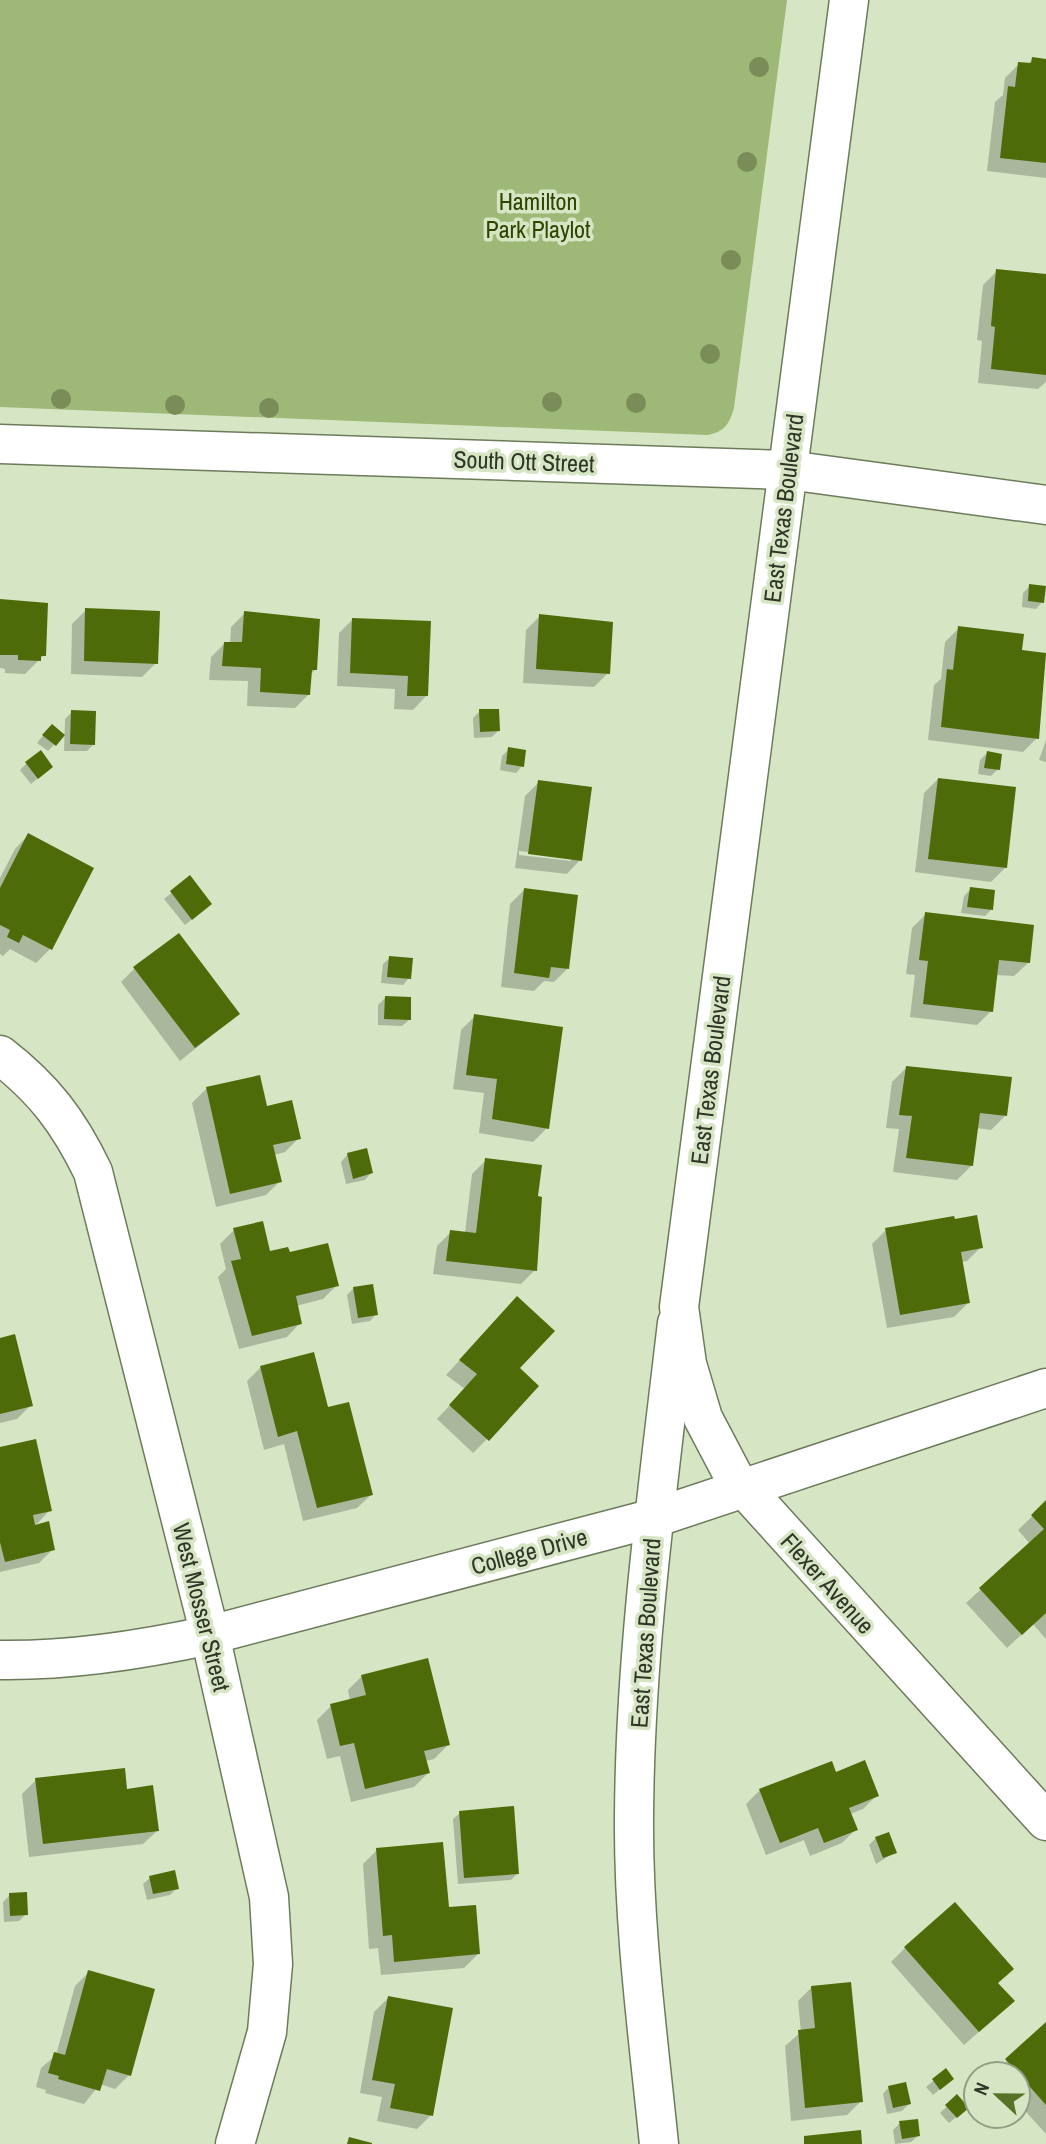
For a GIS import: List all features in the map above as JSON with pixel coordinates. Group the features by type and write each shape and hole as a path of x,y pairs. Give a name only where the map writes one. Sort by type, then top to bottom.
{"street":[{"name":"East Texas Boulevard","path":"659,2144 639,1948 634,1817 638,1685 654,1518 679,1307 849,0"},
{"name":"South Ott Street","path":"0,444 788,470 1046,505"},
{"name":"West Mosser Street","path":"0,1055 39,1087 75,1133 93,1172 210,1635 269,1897 273,1965 267,2032 235,2144"},
{"name":"Flexer Avenue","path":"679,1307 687,1363 703,1418 742,1489 1046,1821"},
{"name":"College Drive","path":"0,1660 40,1660 154,1647 210,1635 654,1518 1046,1388"}],"green space":[{"name":"Hamilton Park Playlot","path":"0,0 787,0 734,408 728,423 722,430 707,435 0,407"}],"building":[{"path":"1032,57 1046,59 1046,163 1000,158 1008,86 1015,87 1018,62 1031,63"},
{"path":"996,269 1046,274 1046,375 991,369 995,327 991,326"},
{"path":"1029,584 1046,586 1044,603 1028,601"},
{"path":"0,599 48,603 46,656 41,656 41,661 18,660 18,655 0,655"},
{"path":"85,608 160,611 158,664 84,661"},
{"path":"244,611 320,619 317,670 312,670 310,695 260,692 261,668 222,666 224,642 242,642"},
{"path":"539,614 613,622 610,674 536,669"},
{"path":"352,618 431,621 428,696 407,696 408,676 350,673"},
{"path":"958,626 1024,634 1022,650 1046,653 1039,739 941,727 947,669 953,670"},
{"path":"479,709 499,709 500,731 480,732"},
{"path":"71,710 96,711 95,745 70,744"},
{"path":"52,724 65,735 56,746 42,735"},
{"path":"508,747 526,750 524,767 506,764"},
{"path":"41,750 53,767 38,779 25,762"},
{"path":"987,751 1002,754 1000,770 984,768"},
{"path":"938,778 1016,787 1007,868 928,859"},
{"path":"538,780 592,787 582,861 528,854"},
{"path":"28,833 94,868 52,950 23,935 19,943 7,937 10,930 0,925 0,888"},
{"path":"190,875 212,904 192,920 170,891"},
{"path":"970,887 995,890 993,910 967,907"},
{"path":"524,888 578,895 569,969 551,967 549,978 514,973"},
{"path":"925,912 1034,925 1030,963 999,960 993,1012 923,1004 928,961 919,960"},
{"path":"179,933 240,1014 195,1048 133,967"},
{"path":"389,956 413,958 411,979 387,977"},
{"path":"385,996 411,997 411,1020 384,1019"},
{"path":"474,1014 563,1027 549,1129 492,1119 497,1079 466,1075"},
{"path":"906,1066 1012,1077 1007,1116 980,1113 973,1166 906,1158 912,1116 899,1115"},
{"path":"260,1075 267,1106 292,1100 301,1139 273,1145 282,1182 230,1194 206,1087"},
{"path":"367,1148 373,1173 353,1179 347,1153"},
{"path":"485,1158 542,1165 538,1196 542,1197 537,1271 446,1261 450,1230 476,1233"},
{"path":"977,1215 983,1248 961,1252 970,1303 900,1315 885,1228 954,1216 955,1219"},
{"path":"263,1221 270,1251 288,1247 290,1252 328,1243 339,1286 296,1296 302,1324 252,1336 231,1261 241,1259 233,1228"},
{"path":"373,1284 378,1315 358,1318 353,1287"},
{"path":"517,1296 555,1331 520,1368 539,1386 489,1441 449,1405 477,1374 459,1360"},
{"path":"15,1334 33,1406 0,1414 0,1338"},
{"path":"314,1352 328,1407 349,1402 373,1495 317,1508 297,1431 278,1437 260,1366"},
{"path":"36,1439 52,1511 33,1515 35,1525 49,1521 55,1550 5,1562 0,1542 0,1447"},
{"path":"1046,1500 1046,1613 1022,1635 979,1588 1044,1529 1031,1515"},
{"path":"428,1658 450,1745 424,1751 430,1773 365,1789 354,1743 340,1746 330,1704 366,1695 361,1675"},
{"path":"865,1760 879,1796 849,1808 858,1830 824,1843 818,1828 780,1843 759,1789 832,1761 836,1772"},
{"path":"125,1768 127,1789 153,1785 159,1831 43,1844 35,1778"},
{"path":"514,1806 519,1874 464,1878 459,1811"},
{"path":"889,1832 897,1853 883,1858 875,1837"},
{"path":"443,1842 449,1907 476,1905 480,1954 394,1962 392,1935 383,1936 376,1848"},
{"path":"175,1870 179,1889 153,1894 149,1876"},
{"path":"27,1892 28,1915 10,1916 9,1893"},
{"path":"955,1902 1014,1969 998,1983 1015,2001 979,2032 904,1947"},
{"path":"88,1970 155,1989 131,2076 107,2069 100,2091 58,2079 59,2076 48,2073 54,2052 65,2055"},
{"path":"851,1982 863,2102 805,2108 798,2030 815,2028 811,1986"},
{"path":"388,1996 453,2008 433,2116 390,2108 395,2084 372,2080"},
{"path":"1046,2022 1046,2105 1032,2089 1032,2060 1005,2059"},
{"path":"946,2068 954,2079 940,2090 932,2079"},
{"path":"906,2082 911,2104 893,2108 888,2086"},
{"path":"957,2094 962,2100 962,2114 957,2118 945,2105"},
{"path":"918,2119 920,2136 902,2139 899,2121"},
{"path":"861,2130 862,2144 804,2144 804,2136"},
{"path":"349,2137 372,2143 372,2144 347,2144"}]}
